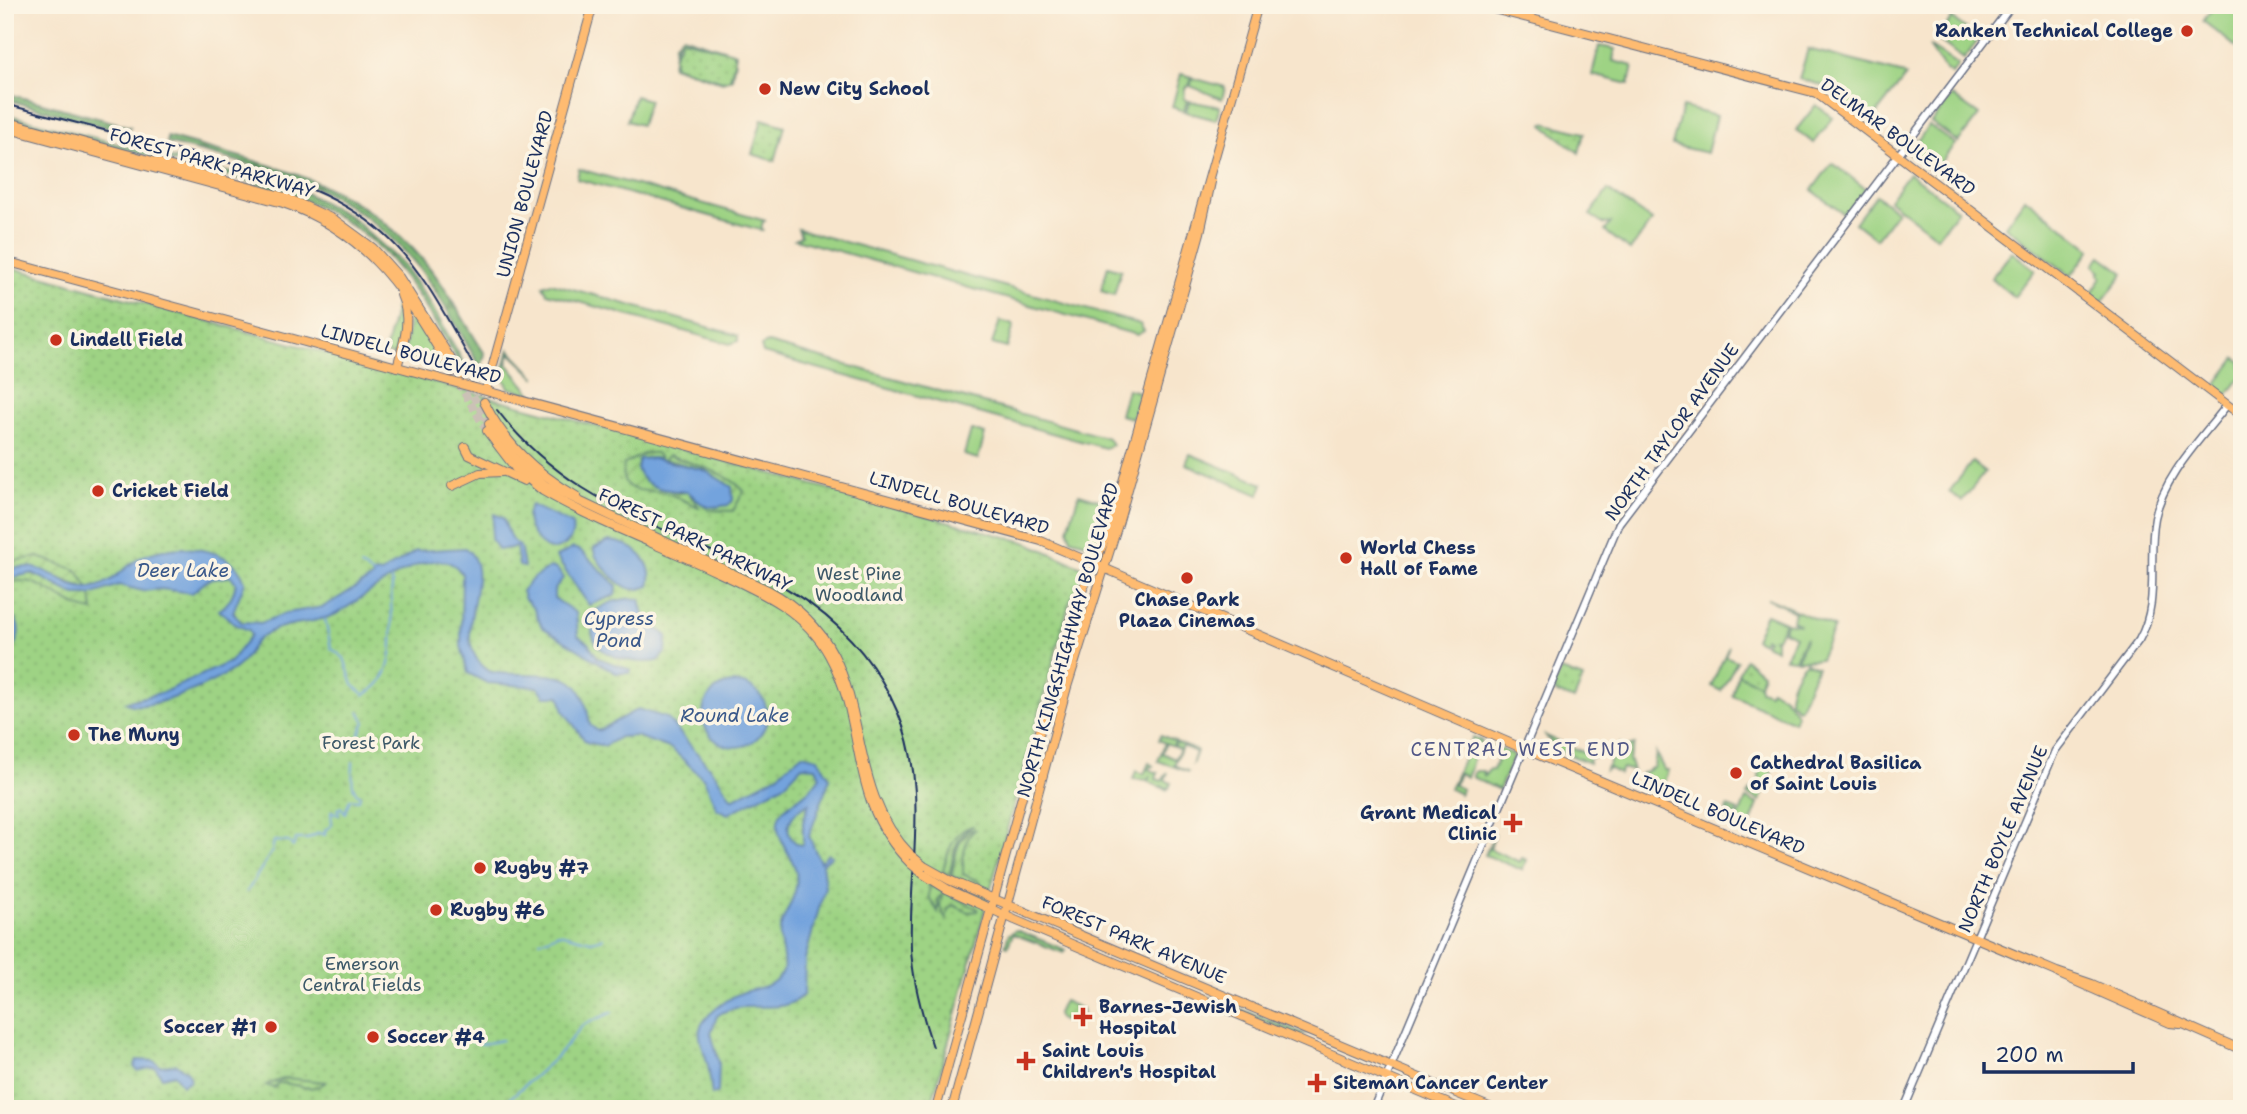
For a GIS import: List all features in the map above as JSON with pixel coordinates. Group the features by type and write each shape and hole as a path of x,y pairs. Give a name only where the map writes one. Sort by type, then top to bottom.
{"main road":[{"name":"UNION BOULEVARD","path":"486,390 593,5"},
{"name":"NORTH KINGSHIGHWAY BOULEVARD","path":"936,1109 1073,611 1108,533 1202,198 1211,179 1258,5"},
{"name":"DELMAR BOULEVARD","path":"1478,5 1807,90 1825,98 2242,416"},
{"name":"FOREST PARK PARKWAY","path":"5,121 272,193 329,216 373,248 399,277 456,373 394,279 353,239 296,207 5,128"},
{"name":"NORTH KINGSHIGHWAY BOULEVARD","path":"952,1109 1007,904 1200,233 1210,195 1211,179"},
{"name":"LINDELL BOULEVARD","path":"5,261 1032,538 1523,749 2057,972 2092,984 2242,1050"},
{"path":"394,279 405,303 407,320 397,366"},
{"path":"484,401 520,457 589,507"},
{"name":"FOREST PARK PARKWAY","path":"911,860 877,806 845,676 829,643 813,623 790,603 768,590 556,491 530,473 488,428 516,469 543,491 764,594 789,609 809,627 830,657 841,681 873,811 885,834 911,860 924,870 990,908"},
{"path":"464,447 469,455 543,491"},
{"path":"452,486 480,473 508,472"},
{"name":"FOREST PARK PARKWAY","path":"924,870 993,898"},
{"name":"FOREST PARK AVENUE","path":"993,898 1494,1109"},
{"name":"FOREST PARK AVENUE","path":"990,908 1461,1109"}],"street":[{"name":"NORTH TAYLOR AVENUE","path":"1373,1109 1430,968 1622,519 2012,5"},
{"name":"NORTH BOYLE AVENUE","path":"1904,1109 2057,747 2139,640 2147,624 2153,588 2155,519 2161,499 2174,475 2227,405"}],"green space":[{"path":"2215,5 2234,5 2242,11 2241,55 2241,51 2203,21"},
{"path":"1952,18 1979,39 1964,59 1937,39"},
{"path":"682,36 731,52 687,39 677,43 673,60 675,66 723,81 730,79 735,58 733,52 736,53 732,79 722,82 672,66 675,43"},
{"path":"682,39 733,52 735,58 730,79 723,81 675,66 673,58"},
{"path":"1599,46 1615,49 1613,61 1633,66 1629,84 1592,75"},
{"path":"1929,46 1958,65 1952,74 1945,69"},
{"path":"1808,49 1906,76 1870,122 1821,85 1799,79"},
{"path":"1181,74 1192,77 1189,86 1185,88 1184,99 1187,100 1184,111 1172,107"},
{"path":"1193,78 1225,87 1222,99 1190,86"},
{"path":"5,93 130,127 123,132 5,99"},
{"path":"635,96 649,100 641,125 627,121"},
{"path":"1952,96 1979,115 1958,142 1931,122"},
{"path":"1189,101 1220,107 1216,120 1186,112"},
{"path":"1816,105 1833,118 1814,143 1796,130"},
{"path":"1682,107 1716,116 1707,153 1672,145"},
{"path":"5,114 156,154 157,158 5,117"},
{"path":"762,119 785,126 775,161 752,154"},
{"path":"1544,123 1584,133 1579,153 1543,125"},
{"path":"1929,125 1955,144 1933,172 1909,153"},
{"path":"167,137 239,156 306,178 367,210 396,232 440,282 485,354 481,368 419,268 393,239 365,216 305,183 167,143"},
{"path":"156,154 300,190 351,217 401,262 430,303 470,374 467,376 401,272 366,237 340,218 282,192 157,158"},
{"path":"1832,163 1866,189 1845,215 1812,190"},
{"path":"579,169 766,221 763,221 761,229 764,231 577,179"},
{"path":"1909,173 1958,210 1937,237 1889,200"},
{"path":"1608,190 1652,221 1630,250 1605,231 1611,223 1605,224 1590,215"},
{"path":"1876,195 1897,211 1876,239 1855,223"},
{"path":"2025,198 2091,249 2071,276 2005,226"},
{"path":"798,229 1140,324 1144,331 1137,335 795,239 801,236"},
{"path":"2012,252 2035,270 2014,297 1991,278"},
{"path":"2101,256 2124,273 2101,303 2091,295 2102,277 2099,274 2101,271 2094,265"},
{"name":"Forest Park","path":"5,266 1028,543 1084,568 1084,574 1070,601 930,1109 5,1109"},
{"path":"1108,266 1121,270 1114,295 1101,291"},
{"path":"551,283 733,334 738,336 738,341 730,344 547,293 543,286"},
{"path":"398,297 403,319 396,356 385,353"},
{"path":"412,313 449,372 404,358"},
{"path":"1000,321 1014,325 1007,348 992,344"},
{"path":"768,343 1108,438 1112,445 1105,448 763,353 761,346"},
{"path":"509,349 536,378 510,353 507,364 532,394 509,388 502,375"},
{"path":"2236,358 2242,362 2242,376 2227,395 2215,386"},
{"path":"1127,389 1139,392 1132,418 1120,415"},
{"path":"971,430 985,434 978,459 964,455"},
{"path":"645,453 656,453 660,458 638,461 644,481 676,493 688,492 699,507 670,494 629,487 623,475 624,464"},
{"path":"1190,454 1263,484 1259,495 1186,464"},
{"path":"669,455 718,473 737,484 744,491 733,511 708,510 706,507 732,502 732,487 704,470 664,459"},
{"path":"1972,462 1985,472 1962,501 1949,492"},
{"path":"1079,494 1109,503 1097,546 1071,539 1068,529"},
{"path":"38,557 77,570 89,588 30,567 5,570 5,562"},
{"path":"22,573 40,576 81,595 91,595 93,611 70,603 27,581 16,581 5,586 5,579"},
{"path":"1767,598 1834,627 1820,659 1797,660 1806,637 1795,659 1785,658 1795,636 1783,631 1786,623 1800,625 1792,621 1795,612"},
{"path":"1766,614 1785,622 1777,638 1772,638 1776,639 1776,649 1765,644 1768,639 1764,638 1763,643 1755,639"},
{"path":"1729,646 1725,656 1737,661 1721,691 1711,686"},
{"path":"1745,659 1763,674 1759,684 1738,674"},
{"path":"1806,662 1817,667 1800,707 1797,708 1789,700 1790,690 1796,674"},
{"path":"1561,670 1583,678 1574,700 1552,691"},
{"path":"1738,674 1759,684 1760,690 1769,693 1771,689 1784,697 1797,714 1794,722 1732,695"},
{"path":"1161,735 1175,741 1173,746 1166,743 1162,753 1175,759 1180,749 1174,746 1176,742 1197,751 1192,765 1196,752 1182,746 1174,765 1189,772 1158,761 1165,743 1159,740"},
{"path":"1546,736 1594,758 1588,756 1589,763 1546,745 1552,744"},
{"path":"1473,737 1482,741 1475,752 1467,777 1459,773 1454,785 1462,789 1460,794 1450,789"},
{"path":"1620,744 1622,749 1634,745 1629,759 1633,771 1622,768 1619,774 1609,768 1605,770"},
{"path":"1494,746 1514,755 1499,790 1472,777 1475,771 1483,771 1484,776 1490,769 1493,770 1498,758 1492,752"},
{"path":"1656,753 1664,770 1668,770 1661,791 1648,786 1650,781 1641,774 1654,767"},
{"path":"1149,763 1153,766 1148,769 1158,773 1156,779 1162,781 1168,772 1165,780 1171,783 1169,788 1161,786 1168,790 1148,782 1150,775 1148,780 1133,779 1136,771 1144,774"},
{"path":"1760,763 1773,769 1760,801 1747,795 1759,782"},
{"path":"1746,799 1758,804 1748,830 1723,820 1727,811 1734,814 1727,810 1728,807 1738,811 1736,815 1739,816"},
{"path":"974,826 959,839 950,873 952,874 961,841 976,829 966,843 963,874 980,882 983,890 943,872 956,837 967,828"},
{"path":"1495,833 1490,849 1520,862 1522,858 1527,860 1522,870 1485,855"},
{"path":"929,885 978,911 968,912 953,905 948,909 946,920 940,906 942,895 938,898 938,912 929,897"},
{"path":"1016,930 1066,950 1064,953 1013,934 1008,946 1005,945 1009,934"},
{"path":"1208,996 1305,1034 1298,1036"},
{"path":"1064,1001 1082,1009 1083,1019 1078,1021 1066,1018 1066,1021 1070,1022 1063,1021 1060,1019 1057,1013"},
{"path":"285,1078 326,1082 314,1088 285,1083 278,1083 274,1088 266,1085"}],"water":[{"path":"653,458 704,470 732,487 733,500 729,505 709,507 688,492 666,490 652,485 637,469 639,459"},
{"path":"531,505 572,524 572,534 568,542 552,550 535,538 527,518"},
{"path":"494,514 503,518 511,539 520,546 524,567 519,566 516,547 499,550 491,539"},
{"path":"609,541 626,545 640,554 649,569 649,586 632,589 608,572 597,559 594,548"},
{"name":"Deer Lake","path":"177,548 211,552 235,565 245,582 233,612 241,622 261,623 286,613 323,607 372,578 373,574 381,573 416,551 465,548 474,559 477,573 470,642 476,658 489,671 551,675 571,681 583,696 590,725 598,731 638,709 667,718 715,774 732,799 775,777 802,754 818,758 830,778 809,836 820,862 828,854 832,856 822,864 825,887 805,959 804,994 784,1005 739,1008 717,1016 711,1033 719,1062 718,1092 712,1095 700,1030 705,1019 722,1004 742,993 769,984 783,972 780,930 795,892 797,877 793,862 780,837 779,817 785,808 815,783 820,776 816,767 802,766 785,784 728,814 717,809 704,779 672,749 636,736 620,737 604,746 586,742 564,711 560,696 545,696 538,687 487,683 468,673 461,646 462,574 451,563 436,561 418,565 334,615 281,627 264,635 256,641 240,664 218,679 165,700 134,705 125,702 164,692 230,662 251,635 249,630 236,625 219,610 234,592 236,583 231,576 208,580 192,593 161,589 143,591 119,585 91,595 75,595 33,573 5,579 5,570 33,568 78,587 96,587 146,555","holes":["809,803 803,822 803,844 799,845 789,834 788,828 797,811"]},
{"path":"573,548 581,551 617,586 616,595 589,605 556,557"},
{"path":"551,567 558,570 563,578 554,590 554,598 576,613 578,636 588,643 598,658 631,670 630,673 616,673 542,627 522,591 533,578"},
{"name":"Cypress Pond","path":"640,599 645,619 667,636 666,651 658,661 641,662 611,655 597,644 593,636 593,613 598,609 615,601"},
{"path":"5,612 16,622 18,634 14,647 5,658"},
{"name":"Round Lake","path":"735,683 747,685 758,692 765,703 765,727 758,738 747,745 735,747 723,745 712,738 705,727 703,715 705,703 712,692 723,685"},
{"path":"137,1060 154,1061 160,1066 176,1064 188,1072 190,1081 182,1085 174,1074 162,1077 155,1067 138,1071 134,1067"}],"waterway":[{"path":"361,566 374,575"},
{"path":"364,695 375,687 388,668 392,633 391,580"},
{"path":"325,619 331,648 344,658 353,685 363,693"},
{"path":"354,745 365,722 359,711"},
{"path":"247,892 272,851 274,841 289,842 293,847 296,839 307,839 319,833 325,835 325,830 332,825 331,811 339,815 338,809 341,807 345,813 350,799 359,800 360,796 353,785 353,762"},
{"path":"540,941 559,933 591,941 603,938"},
{"path":"498,1109 556,1057 583,1025 613,1012"},
{"path":"449,1035 482,1044 502,1040"}],"tunnel":[{"path":"452,372 487,431"},
{"path":"461,375 489,424"}],"tram line":[{"path":"5,104 261,171 338,202 384,234 412,264 435,298 476,370"},
{"path":"497,410 526,443 583,488 627,513 762,575 803,599 840,628 872,666 898,713 908,742 913,771 915,830 911,949 919,999 933,1047"}],"place":[{"name":"Ranken Technical College","path":"2187,31"},
{"name":"New City School","path":"765,89"},
{"name":"Lindell Field","path":"56,340"},
{"name":"Cricket Field","path":"98,491"},
{"name":"World Chess Hall of Fame","path":"1346,558"},
{"name":"Chase Park Plaza Cinemas","path":"1187,578"},
{"name":"The Muny","path":"74,735"},
{"name":"Cathedral Basilica of Saint Louis","path":"1736,773"},
{"name":"Grant Medical Clinic","path":"1513,823"},
{"name":"Rugby #7","path":"480,868"},
{"name":"Rugby #6","path":"436,910"},
{"name":"Barnes-Jewish Hospital","path":"1083,1017"},
{"name":"Soccer #1","path":"271,1027"},
{"name":"Soccer #4","path":"373,1037"},
{"name":"Saint Louis Children's Hospital","path":"1026,1061"},
{"name":"Siteman Cancer Center","path":"1317,1083"}],"district":[{"name":"CENTRAL WEST END","path":"1521,749"}],"park label":[{"name":"West Pine Woodland","path":"859,584"},
{"name":"Emerson Central Fields","path":"362,974"}]}
